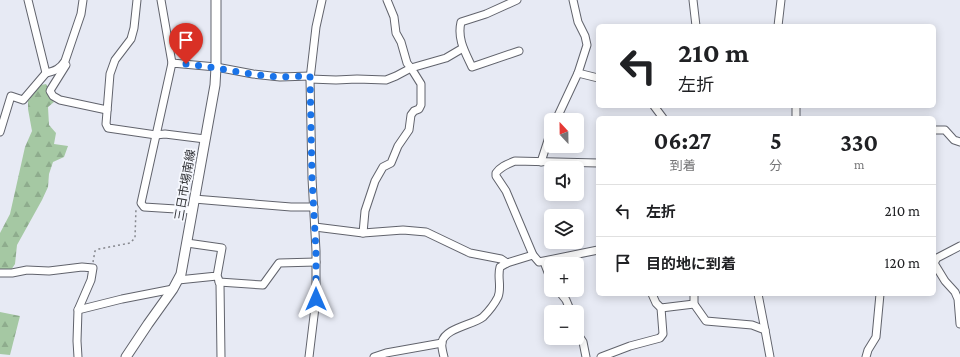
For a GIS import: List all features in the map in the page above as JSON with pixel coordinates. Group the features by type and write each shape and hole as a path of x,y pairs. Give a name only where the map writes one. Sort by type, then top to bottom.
{"main road":[{"name":"三日市場南線","path":"126,357 173,289 181,274 216,67 216,0"}],"street":[{"path":"28,0 46,74"},
{"path":"0,132 11,96 23,100 46,74 57,70 65,61 81,14 83,0"},
{"path":"137,0 134,28 130,38 115,60 110,74 106,124 108,128 156,135 165,134 205,139"},
{"path":"161,0 172,62 141,204 144,207 192,210"},
{"path":"309,357 316,299 310,78 316,26 322,0"},
{"path":"363,233 364,211 375,181 383,167 391,164 398,146 409,130 411,115 421,106 421,84 407,63 401,42 396,33 394,17 387,0"},
{"path":"517,0 486,14 461,22 460,30 463,48 472,67 519,51"},
{"path":"559,113 578,73 587,45 585,36 578,22 573,0"},
{"path":"693,0 696,24"},
{"path":"778,24 781,0"},
{"path":"172,62 280,77 336,80 386,80 410,68 446,58 463,48"},
{"path":"65,61 67,63 50,92 52,96 60,100 108,110"},
{"path":"578,73 596,78"},
{"path":"936,130 945,130 954,140 960,142"},
{"path":"541,162 544,153"},
{"path":"544,262 539,262 533,255 506,191 496,176 496,173 506,164 515,161 596,163"},
{"path":"194,199 291,207 314,207"},
{"path":"315,227 363,233 403,230 426,232 470,253 501,259 506,263"},
{"path":"186,243 222,248 218,279 221,306 221,357"},
{"path":"936,258 960,246"},
{"path":"566,257 596,250"},
{"path":"444,357 442,343 444,338 450,332 483,317 498,297 500,289 498,273 500,267 506,263 533,255"},
{"path":"178,280 218,279 263,285 279,263 316,262"},
{"path":"936,266 958,298 960,324"},
{"path":"0,273 12,273 27,270 49,271 82,267 93,268 91,280 78,310 78,357"},
{"path":"78,310 122,298 173,289"},
{"path":"653,296 656,303 662,308 694,304"},
{"path":"694,296 694,304 706,321 752,325 765,330"},
{"path":"758,296 770,357"},
{"path":"866,357 868,350 876,337 880,296"},
{"path":"600,357 630,346 660,338 663,334 662,308"},
{"path":"374,357 386,353 442,343"},
{"path":"584,345 586,357"}],"path":[{"path":"93,268 95,251 130,243 135,238 136,205 141,204"}],"green space":[{"path":"46,84 49,89 48,95 54,102 48,107 49,125 56,133 54,144 68,146 64,157 53,162 49,174 48,187 17,245 15,264 11,270 0,270 0,233 10,214 25,147 32,131 28,101 41,85"},
{"path":"0,312 20,316 10,355 0,354"}],"route":[{"path":"186,64 280,77 310,76 312,178 316,251 316,299"}]}
